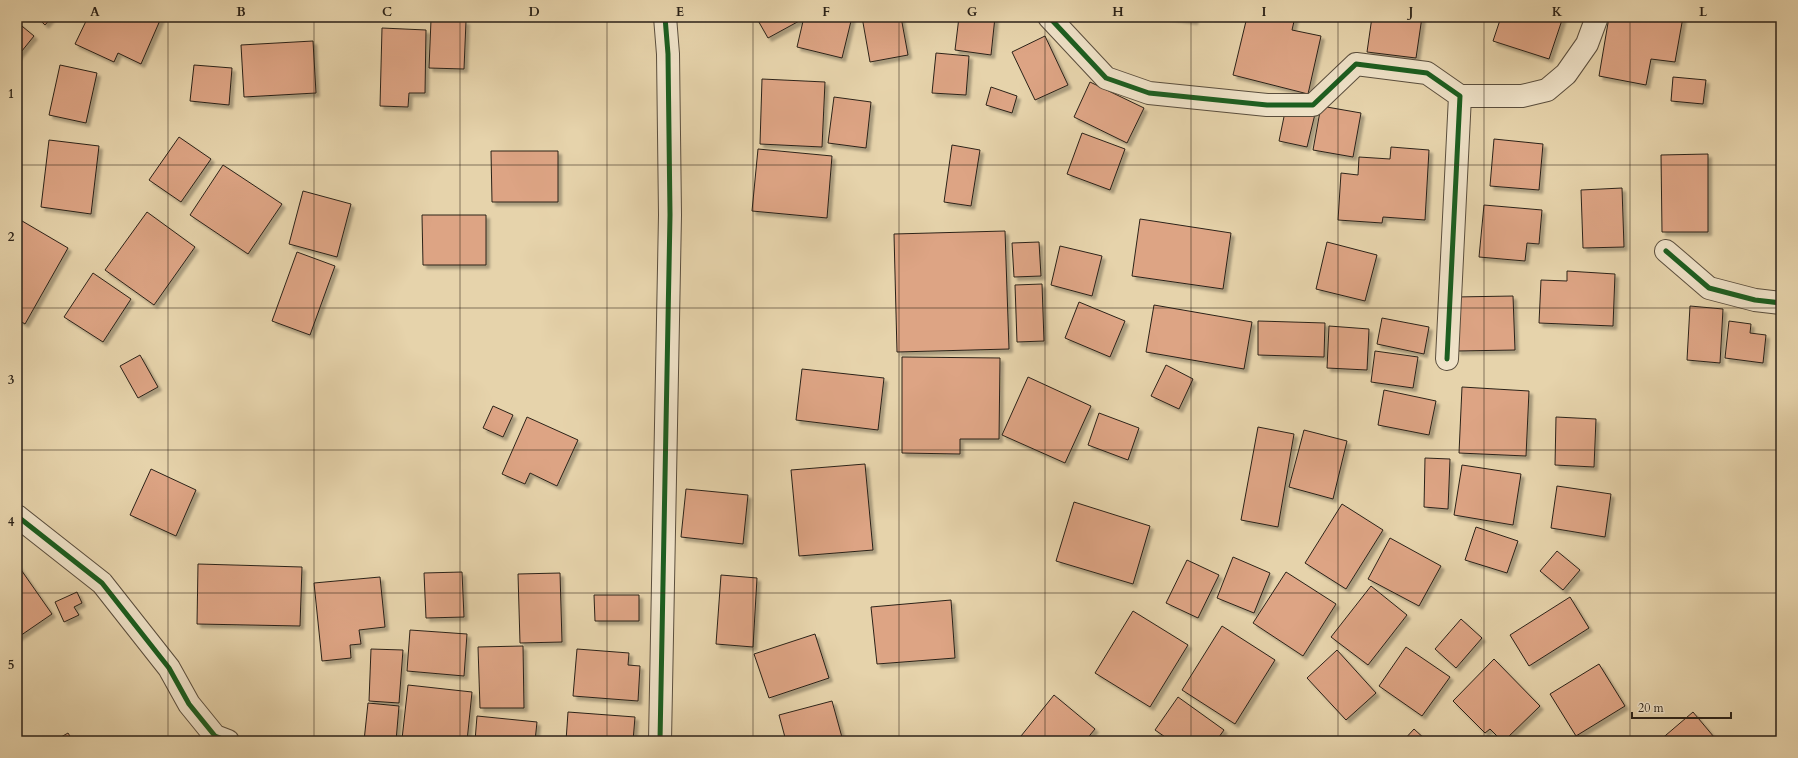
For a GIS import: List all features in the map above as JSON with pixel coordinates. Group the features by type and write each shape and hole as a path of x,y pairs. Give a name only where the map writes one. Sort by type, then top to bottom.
{"street":[{"path":"660,741 670,215 668,54 665,17"},
{"path":"1049,17 1106,78 1149,93 1267,105 1313,105 1356,64 1427,73 1460,96 1522,96 1547,90 1566,74 1587,44 1597,17"},
{"path":"1447,359 1460,96"},
{"path":"1666,251 1709,288 1755,300 1781,303"},
{"path":"17,516 102,583 169,668 189,704 215,736 228,741"}],"building":[{"path":"37,17 52,17 45,25"},
{"path":"88,17 161,18 141,64 118,53 114,62 75,44"},
{"path":"756,17 799,17 801,20 768,38"},
{"path":"804,17 852,17 842,58 797,47"},
{"path":"862,17 901,17 908,55 870,62"},
{"path":"959,17 995,17 991,55 955,50"},
{"path":"1168,17 1195,17 1194,21"},
{"path":"1247,17 1295,17 1292,30 1321,36 1308,94 1233,75"},
{"path":"1372,17 1422,17 1416,58 1367,52"},
{"path":"1501,17 1563,17 1549,59 1493,41"},
{"path":"1609,17 1683,17 1675,62 1651,59 1646,85 1599,76"},
{"path":"431,20 466,21 464,69 429,68"},
{"path":"17,22 34,36 17,57"},
{"path":"382,28 426,30 425,93 409,93 408,107 380,106"},
{"path":"1045,36 1068,85 1035,100 1012,52"},
{"path":"313,41 316,93 244,97 241,45"},
{"path":"936,53 969,56 966,95 932,93"},
{"path":"60,65 97,73 86,123 49,115"},
{"path":"194,65 232,68 229,105 190,101"},
{"path":"1673,77 1706,80 1703,104 1671,101"},
{"path":"762,79 825,82 822,147 760,144"},
{"path":"1090,82 1144,108 1127,143 1074,117"},
{"path":"991,87 1017,96 1012,113 986,105"},
{"path":"834,97 871,102 866,148 828,143"},
{"path":"1321,106 1361,113 1353,157 1313,150"},
{"path":"1286,107 1315,114 1307,147 1279,141"},
{"path":"1082,133 1125,149 1110,190 1067,174"},
{"path":"179,137 211,159 181,202 149,180"},
{"path":"1494,139 1543,144 1539,190 1490,186"},
{"path":"49,140 99,146 91,214 41,207"},
{"path":"952,145 980,150 971,206 944,202"},
{"path":"1391,147 1429,150 1425,220 1383,217 1382,223 1338,220 1341,173 1358,175 1359,157 1390,159"},
{"path":"758,149 832,156 827,218 752,211"},
{"path":"491,151 558,151 558,202 492,202"},
{"path":"1708,154 1708,232 1662,232 1661,155"},
{"path":"223,165 282,204 248,254 190,215"},
{"path":"1622,188 1624,247 1583,248 1581,190"},
{"path":"303,191 351,204 337,257 289,244"},
{"path":"1484,205 1542,210 1539,244 1527,243 1525,261 1479,257"},
{"path":"147,212 195,247 154,305 105,270"},
{"path":"422,215 486,215 486,265 423,265"},
{"path":"17,218 68,248 25,324 17,319"},
{"path":"1140,219 1231,233 1223,289 1132,276"},
{"path":"1005,231 1009,349 897,352 894,234"},
{"path":"1039,242 1041,276 1014,277 1012,243"},
{"path":"1327,242 1377,255 1365,301 1316,289"},
{"path":"1060,246 1102,256 1092,296 1051,285"},
{"path":"297,252 335,266 310,335 272,321"},
{"path":"1567,271 1615,274 1613,326 1539,323 1541,280 1567,281"},
{"path":"93,273 131,299 103,342 64,317"},
{"path":"1042,284 1044,341 1017,342 1015,285"},
{"path":"1513,296 1515,350 1457,351 1455,297"},
{"path":"1079,302 1125,321 1110,357 1065,338"},
{"path":"1154,305 1252,322 1244,369 1146,352"},
{"path":"1690,306 1723,309 1720,363 1687,360"},
{"path":"1777,312 1781,312 1781,369 1780,369"},
{"path":"1382,318 1429,327 1424,354 1377,344"},
{"path":"1258,321 1325,323 1324,357 1258,355"},
{"path":"1729,321 1751,324 1750,333 1766,335 1763,363 1725,358"},
{"path":"1329,326 1369,329 1367,370 1327,368"},
{"path":"1375,351 1418,357 1413,388 1371,382"},
{"path":"140,355 158,387 138,398 120,366"},
{"path":"902,357 1000,358 999,439 960,439 960,454 902,453"},
{"path":"1166,365 1193,379 1179,409 1151,396"},
{"path":"802,369 884,378 878,430 796,420"},
{"path":"1028,377 1091,406 1065,463 1002,435"},
{"path":"1462,387 1529,391 1526,456 1459,453"},
{"path":"1384,390 1436,401 1429,435 1378,425"},
{"path":"493,406 513,415 503,437 483,428"},
{"path":"1099,413 1139,428 1128,460 1088,445"},
{"path":"527,417 578,440 557,486 530,473 525,484 502,474"},
{"path":"1556,417 1596,419 1594,467 1555,465"},
{"path":"1258,427 1294,434 1278,527 1241,520"},
{"path":"1304,430 1347,441 1333,499 1289,487"},
{"path":"1425,458 1450,459 1448,509 1424,507"},
{"path":"865,464 873,550 799,556 791,470"},
{"path":"1462,465 1521,474 1513,525 1454,515"},
{"path":"151,469 196,490 176,536 130,515"},
{"path":"1557,486 1611,494 1605,537 1551,528"},
{"path":"686,489 748,495 743,544 681,537"},
{"path":"1074,502 1150,526 1133,584 1056,561"},
{"path":"1342,504 1383,530 1346,589 1305,563"},
{"path":"1476,527 1518,541 1507,573 1465,560"},
{"path":"1390,538 1441,566 1419,606 1368,579"},
{"path":"1557,551 1580,570 1563,590 1540,571"},
{"path":"1233,557 1270,573 1254,613 1217,598"},
{"path":"1187,560 1219,575 1198,618 1166,603"},
{"path":"17,564 52,614 17,638"},
{"path":"198,564 302,567 300,626 197,624"},
{"path":"462,572 464,617 426,618 424,573"},
{"path":"1286,572 1336,604 1303,656 1253,623"},
{"path":"560,573 562,642 520,643 518,574"},
{"path":"721,575 757,578 753,647 716,644"},
{"path":"380,577 385,627 359,630 361,644 350,645 351,658 322,661 314,583"},
{"path":"1371,586 1407,615 1368,665 1331,637"},
{"path":"77,592 82,603 74,607 79,615 64,622 55,602"},
{"path":"594,595 639,595 639,621 595,621"},
{"path":"1570,597 1589,628 1529,666 1510,635"},
{"path":"951,600 955,658 877,664 871,607"},
{"path":"1133,611 1188,645 1150,707 1095,673"},
{"path":"1461,619 1482,638 1456,668 1435,649"},
{"path":"1222,626 1275,660 1235,724 1182,690"},
{"path":"410,630 467,634 464,676 407,671"},
{"path":"815,634 829,678 769,698 754,654"},
{"path":"523,646 524,708 480,708 478,647"},
{"path":"1406,647 1450,677 1422,716 1379,686"},
{"path":"371,649 403,650 399,703 369,701"},
{"path":"577,649 629,653 628,665 640,666 638,701 573,696"},
{"path":"1337,650 1376,693 1346,720 1307,678"},
{"path":"1494,659 1540,706 1504,741 1502,741 1490,729 1485,733 1453,701"},
{"path":"1599,664 1625,706 1576,736 1550,694"},
{"path":"408,685 472,692 467,741 420,741 402,739"},
{"path":"1054,695 1095,729 1085,741 1017,741"},
{"path":"1178,697 1224,730 1216,741 1171,741 1155,730"},
{"path":"832,701 843,741 786,741 779,715"},
{"path":"368,703 399,706 396,741 364,741"},
{"path":"568,712 635,717 633,741 566,741"},
{"path":"1693,712 1714,737 1709,741 1659,741"},
{"path":"477,716 537,722 535,741 475,741"},
{"path":"1414,729 1427,741 1403,741"},
{"path":"68,733 73,741 54,741"}],"cycle path":[{"path":"660,741 670,215 668,54 665,17"},
{"path":"1049,17 1106,78 1149,93 1267,105 1313,105 1356,64 1427,73 1460,96 1447,359"},
{"path":"1666,251 1709,288 1755,300 1781,303"},
{"path":"17,516 102,583 169,668 189,704 215,736 228,741"}]}
